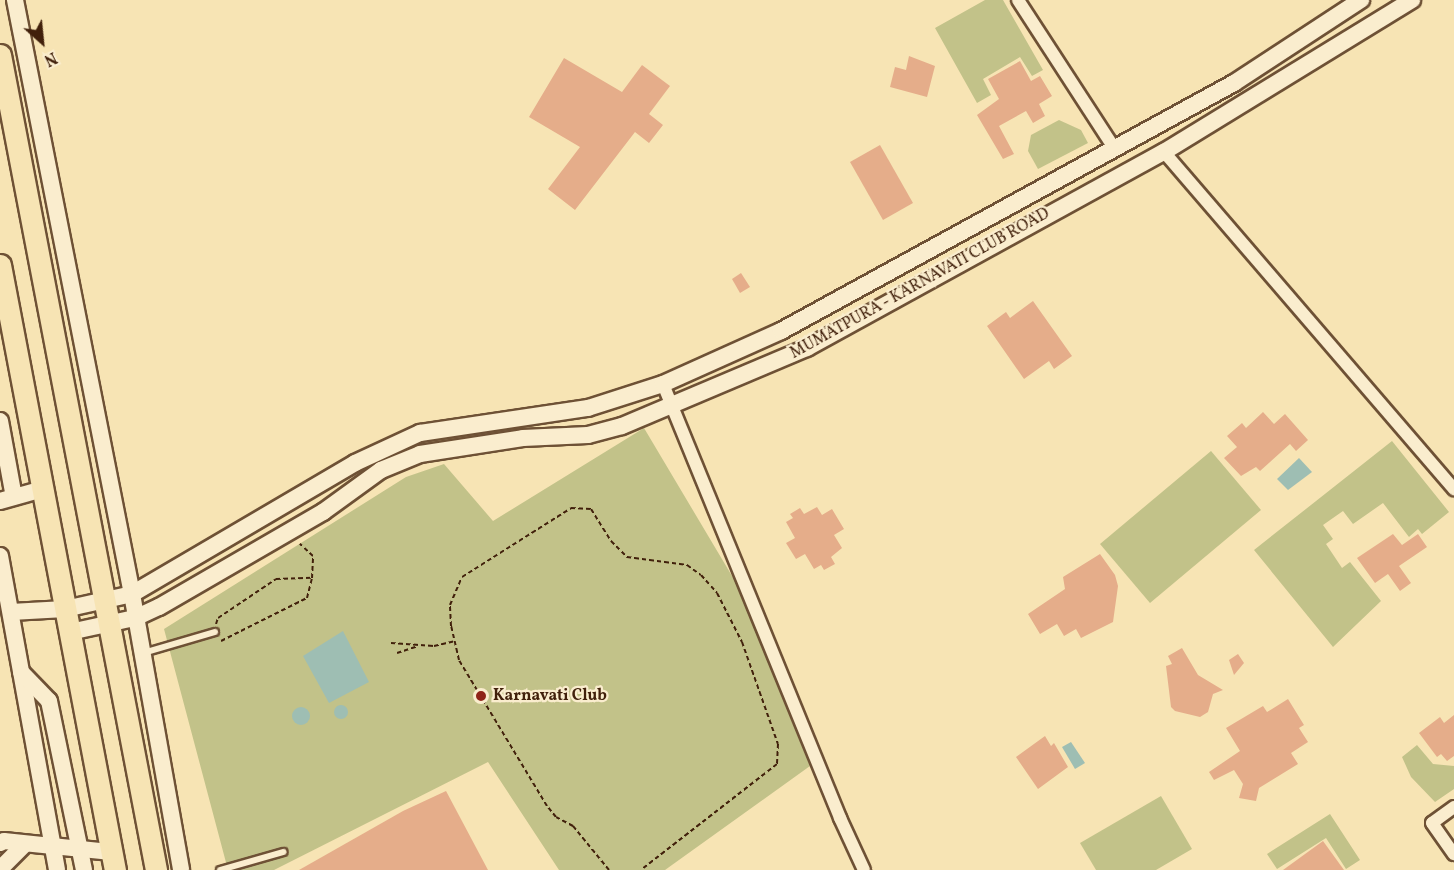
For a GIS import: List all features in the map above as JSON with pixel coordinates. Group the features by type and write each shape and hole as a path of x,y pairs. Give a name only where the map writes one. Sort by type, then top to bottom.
{"highway":[{"path":"0,55 156,870"},
{"path":"0,265 113,861"}],"street":[{"path":"15,0 132,594 181,870"},
{"path":"1018,0 1114,148"},
{"name":"MUMATPURA - KARNAVATI CLUB ROAD","path":"11,612 65,609 132,594 355,464 420,434 588,408 663,384 781,331 1234,82 1361,0"},
{"name":"MUMATPURA - KARNAVATI CLUB ROAD","path":"70,632 135,618 323,512 381,470 420,454 523,438 588,435 672,405 807,348 1164,152 1412,0"},
{"path":"1164,152 1454,489"},
{"path":"663,384 831,796 864,870"},
{"path":"0,421 7,499 43,489"},
{"path":"0,556 57,870"},
{"path":"21,672 49,701 84,870"},
{"path":"1454,807 1432,823 1454,854"},
{"path":"0,843 80,848 113,861"},
{"path":"0,869 25,844"}],"lane":[{"path":"141,654 215,632"},
{"path":"220,870 283,852"}],"path":[{"path":"609,870 573,826 556,817 547,806 483,704 459,660 450,605 462,576 571,508 591,509 611,541 627,558 687,565 717,593 742,642 780,753 777,764 641,870"},
{"path":"218,642 307,598 312,578 313,556 300,544"},
{"path":"215,632 218,618 276,579 312,578"},
{"path":"397,653 419,646 455,641"},
{"path":"391,642 419,646"}],"green space":[{"path":"985,0 1003,0 1043,70 1032,76 1020,57 983,79 991,95 977,103 935,28"},
{"path":"1059,120 1081,130 1088,143 1038,169 1028,151 1031,135"},
{"name":"Karnavati Club","path":"644,428 735,581 810,766 665,870 559,870 488,762 274,870 228,870 164,629 406,477 444,464 493,521"},
{"path":"1392,441 1449,512 1422,534 1418,529 1409,537 1383,503 1353,524 1343,511 1323,525 1333,539 1326,544 1342,568 1350,562 1381,601 1333,647 1254,550"},
{"path":"1211,451 1261,510 1150,603 1100,544"},
{"path":"1417,745 1433,764 1454,766 1454,789 1435,802 1411,777 1402,757"},
{"path":"1161,796 1192,849 1156,870 1096,870 1080,843"},
{"path":"1330,814 1360,860 1346,869 1326,838 1277,869 1267,854"}],"water":[{"path":"1299,458 1312,472 1288,490 1277,479"},
{"path":"343,631 369,682 329,703 303,656"},
{"path":"341,705 346,707 348,712 346,717 341,719 336,717 334,712 336,707"},
{"path":"301,707 307,710 310,716 307,722 301,725 295,722 292,716 295,710"},
{"path":"1071,742 1085,763 1075,769 1062,747"}],"building":[{"path":"909,56 935,66 927,97 890,87 895,67 906,70"},
{"path":"564,58 622,92 642,65 670,86 649,114 663,125 649,143 635,132 575,210 548,189 580,147 529,117"},
{"path":"1020,61 1031,81 1040,76 1052,96 1039,104 1045,116 1033,123 1026,111 999,126 1014,154 1003,159 977,115 999,99 988,79"},
{"path":"880,145 913,203 883,220 850,162"},
{"path":"741,273 750,287 740,293 732,279"},
{"path":"1033,301 1072,356 1054,369 1049,361 1024,379 987,326 1006,312 1010,318"},
{"path":"1263,412 1274,424 1285,414 1308,440 1296,451 1290,444 1260,471 1256,467 1241,476 1224,458 1237,447 1227,436 1242,423 1246,428"},
{"path":"817,507 822,515 832,509 844,529 834,535 842,548 831,557 835,564 824,570 821,565 814,569 805,554 796,559 786,543 795,538 786,522 793,518 790,514 800,508 804,514"},
{"path":"1393,534 1402,545 1418,534 1427,547 1399,566 1411,583 1400,591 1388,574 1375,583 1357,558"},
{"path":"1100,554 1115,575 1118,586 1113,622 1081,638 1076,629 1064,636 1057,624 1040,634 1028,614 1065,589 1063,577"},
{"path":"1182,648 1198,675 1223,690 1213,694 1208,712 1200,717 1175,711 1171,707 1166,666 1172,664 1168,656"},
{"path":"1238,654 1244,663 1234,675 1229,660"},
{"path":"1288,699 1304,725 1299,728 1308,742 1291,753 1298,764 1259,788 1256,801 1239,798 1243,784 1234,770 1214,780 1209,772 1240,751 1226,728 1263,706 1267,712"},
{"path":"1454,715 1454,756 1447,761 1441,754 1437,757 1419,733 1440,717 1444,723"},
{"path":"1045,736 1051,746 1054,743 1068,767 1038,789 1016,757"},
{"path":"446,791 488,870 299,870 403,811"},
{"path":"1323,841 1344,870 1283,870"}],"place":[{"name":"Karnavati Club","path":"481,696"}]}
